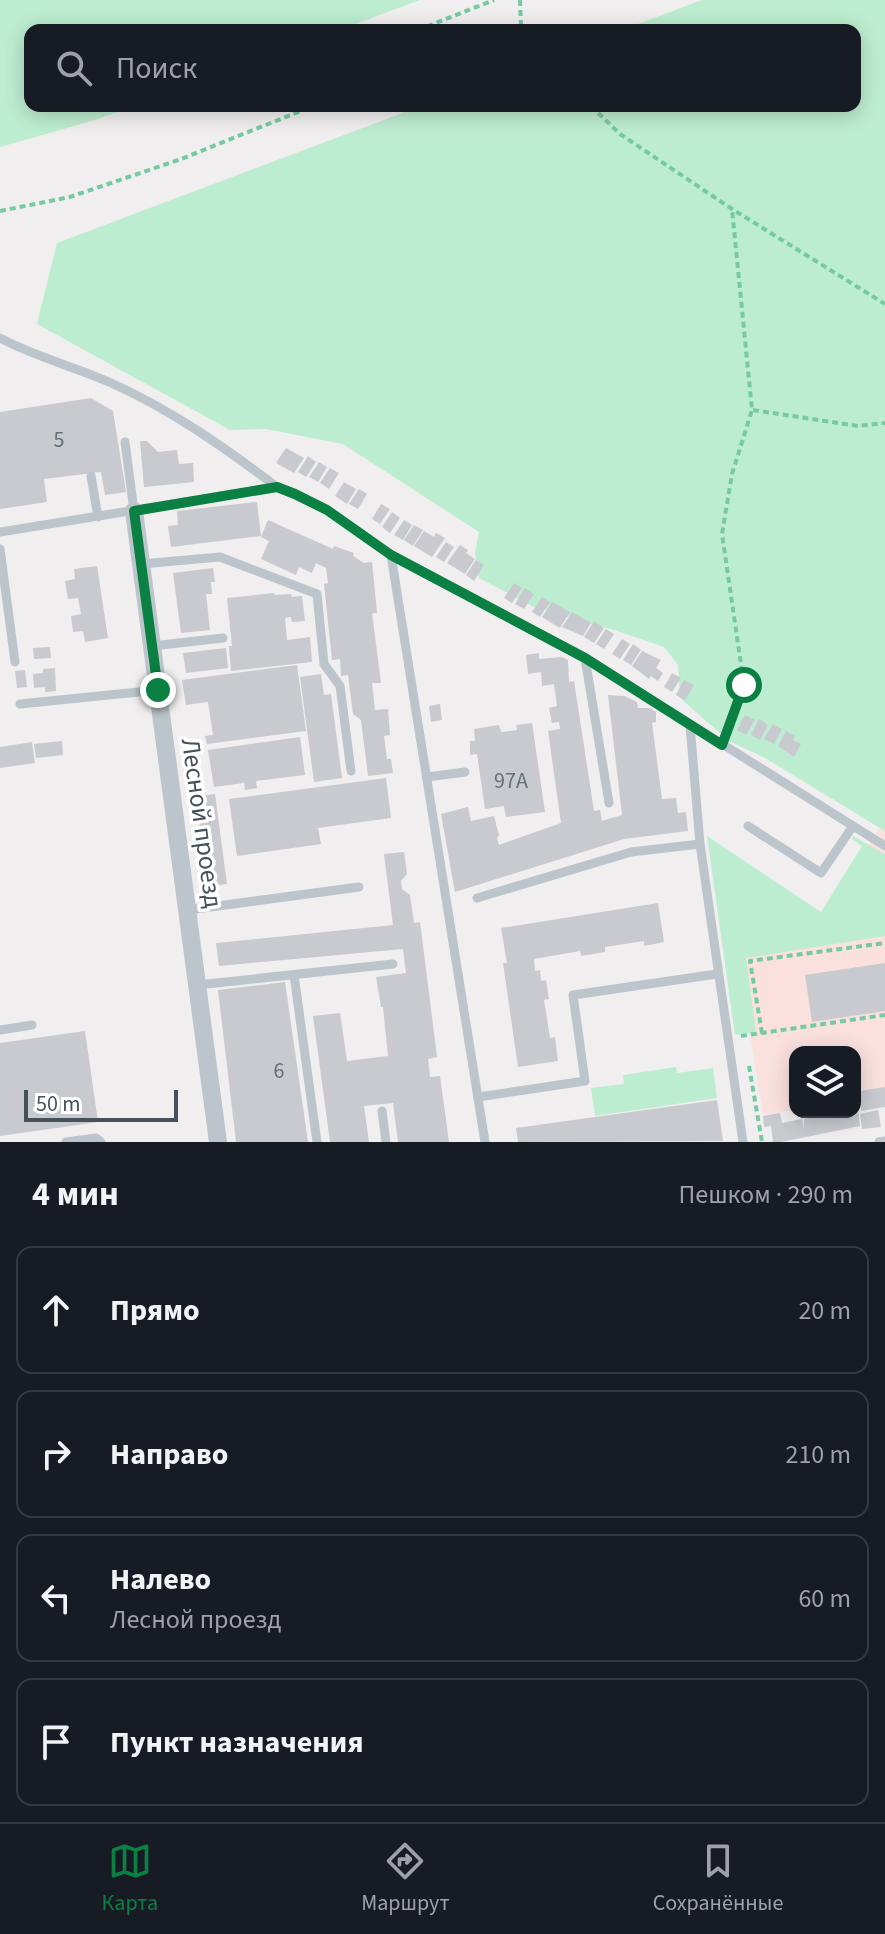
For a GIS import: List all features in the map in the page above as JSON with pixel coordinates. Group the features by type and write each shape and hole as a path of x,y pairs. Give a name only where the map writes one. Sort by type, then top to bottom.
{"street":[{"name":"Лесной проезд","path":"134,511 218,1142"}],"lane":[{"path":"0,338 109,382 211,437 277,487 327,510 391,555 585,658 885,846"},
{"path":"125,442 134,511"},
{"path":"91,476 98,517"},
{"path":"0,532 277,487"},
{"path":"0,549 15,662"},
{"path":"391,555 485,1142"},
{"path":"141,564 220,557 317,594 324,664 340,686 351,771"},
{"path":"152,646 223,638"},
{"path":"585,658 609,803"},
{"path":"20,704 158,690"},
{"path":"690,725 700,844 743,1142"},
{"path":"427,777 465,772"},
{"path":"748,826 821,873 853,826"},
{"path":"477,898 631,852 700,844"},
{"path":"188,910 359,887"},
{"path":"197,985 393,964"},
{"path":"478,1097 585,1081 573,995 717,974"},
{"path":"294,975 317,1142"},
{"path":"0,1030 32,1025"},
{"path":"382,1111 386,1142"},
{"path":"66,1142 96,1138 101,1142"},
{"path":"879,1142 885,1141"}],"path":[{"path":"433,24 494,0"},
{"path":"520,0 521,24"},
{"path":"0,211 70,197 181,159 298,112"},
{"path":"597,112 620,134 732,209 885,304"},
{"path":"722,745 744,685 722,534 732,474 752,410 732,209"},
{"path":"752,410 858,426 885,423"},
{"path":"762,1033 750,961 885,943"},
{"path":"728,1038 885,1015"},
{"path":"749,1066 762,1142"}],"shaded area":[{"path":"882,824 885,826 885,1087 861,1091 861,1046 789,1046 789,1111 763,1115 732,921 824,911"}],"green space":[{"path":"0,0 420,0 355,24 24,24 24,112 117,112 0,147"},
{"path":"702,0 885,0 885,831 765,758 729,741 680,698 678,665 664,647 534,607 479,578 475,553 479,532 343,444 266,429 230,430 37,324 57,243 405,112 861,112 861,24 638,24"},
{"path":"707,836 821,912 862,846 852,839 853,836 885,854 885,936 746,958 756,1032 735,1035"},
{"path":"676,1067 677,1073 713,1068 717,1098 595,1116 591,1088 624,1084 623,1075"}],"building":[{"path":"91,398 113,411 126,492 105,495 101,472 44,479 47,502 0,509 0,412"},
{"path":"140,441 147,441 158,452 177,450 179,464 193,463 194,482 144,487"},
{"path":"286,448 304,458 294,473 276,463"},
{"path":"308,456 316,462 306,477 298,472"},
{"path":"319,462 327,467 318,482 309,477"},
{"path":"330,468 339,473 329,489 320,483"},
{"path":"344,482 356,489 347,504 335,496"},
{"path":"359,489 367,494 358,509 349,504"},
{"path":"257,502 261,536 171,547 168,526 178,525 177,511"},
{"path":"381,504 390,509 380,524 372,519"},
{"path":"392,512 400,518 390,533 382,527"},
{"path":"268,520 333,549 334,546 354,553 353,556 364,563 372,562 377,613 372,613 381,683 372,683 375,710 388,709 390,735 384,736 387,759 391,759 393,773 368,776 361,720 353,714 348,675 341,676 340,659 332,660 324,584 328,583 326,568 316,563 312,573 299,567 296,575 261,559 269,541 261,537"},
{"path":"404,520 412,525 403,540 394,535"},
{"path":"414,525 423,530 413,546 404,540"},
{"path":"424,531 434,537 436,533 445,538 432,557 414,546"},
{"path":"446,542 454,547 444,562 436,557"},
{"path":"460,545 475,559 465,574 447,563"},
{"path":"476,560 484,565 474,581 466,575"},
{"path":"97,566 108,638 85,642 83,631 73,632 71,616 81,614 78,598 68,599 65,581 75,579 74,569"},
{"path":"213,568 215,582 211,582 212,594 206,594 210,630 181,633 173,573"},
{"path":"514,583 522,588 512,603 504,598"},
{"path":"525,588 534,594 524,609 515,604"},
{"path":"274,593 302,596 305,621 292,622 291,617 285,618 287,640 310,637 312,662 231,671 227,598"},
{"path":"542,597 550,602 540,617 532,612"},
{"path":"552,602 570,612 560,628 542,617"},
{"path":"572,612 591,623 583,636 562,627"},
{"path":"594,621 604,628 594,643 584,637"},
{"path":"606,629 614,634 604,649 596,644"},
{"path":"622,639 630,644 620,659 612,654"},
{"path":"633,644 641,650 631,665 623,660"},
{"path":"50,647 51,658 34,659 33,648"},
{"path":"226,648 228,668 186,673 183,653"},
{"path":"642,651 661,660 656,668 663,673 658,681 651,676 649,679 632,666"},
{"path":"539,653 539,659 562,657 568,660 569,682 574,681 594,811 600,810 602,821 622,815 608,695 624,696 637,702 638,708 650,708 656,712 656,722 652,723 662,799 676,798 678,813 686,812 688,831 624,839 455,892 441,814 468,807 471,821 494,816 499,845 561,823 548,731 560,729 559,722 552,723 549,708 557,706 554,684 542,686 541,672 528,674 526,655"},
{"path":"297,665 306,731 207,744 205,736 213,735 208,702 186,705 182,680"},
{"path":"55,668 56,691 45,692 45,687 34,688 33,674"},
{"path":"25,670 27,687 17,688 15,671"},
{"path":"672,673 681,678 672,692 664,687"},
{"path":"321,674 324,695 331,694 342,778 314,782 300,677"},
{"path":"684,680 694,685 685,700 676,695"},
{"path":"440,704 442,720 431,722 429,706"},
{"path":"745,715 755,720 746,735 737,730"},
{"path":"759,719 768,725 760,740 751,735"},
{"path":"532,723 545,812 506,817 504,806 485,809 477,754 470,755 470,741 475,741 474,729 499,725 501,732 517,730 516,725"},
{"path":"773,724 782,729 774,744 764,739"},
{"path":"786,731 801,744 794,757 778,746"},
{"path":"300,737 305,775 256,781 257,788 245,790 244,783 214,787 208,750"},
{"path":"62,741 63,755 36,758 34,744"},
{"path":"32,742 35,763 0,768 0,747"},
{"path":"386,778 391,818 318,828 321,844 237,856 229,799"},
{"path":"215,794 227,884 208,886 196,797"},
{"path":"404,852 407,874 401,881 402,889 410,895 414,923 420,922 437,1057 428,1059 430,1077 440,1076 449,1142 398,1142 393,1103 364,1106 369,1142 330,1142 313,1016 340,1013 347,1061 388,1056 383,1007 376,977 406,973 403,949 219,966 216,943 393,925 384,854"},
{"path":"658,903 664,942 644,946 644,941 605,947 605,952 581,956 580,951 534,959 535,971 540,970 541,981 546,980 549,999 544,1000 550,1038 555,1037 558,1061 518,1067 501,928"},
{"path":"885,963 885,1011 812,1022 805,975"},
{"path":"285,982 308,1142 236,1142 218,990"},
{"path":"85,1031 98,1122 0,1136 0,1043"},
{"path":"885,1087 885,1107 861,1111 861,1091"},
{"path":"717,1100 723,1141 518,1142 516,1128"},
{"path":"878,1110 881,1127 862,1129 861,1114"},
{"path":"780,1113 782,1123 802,1119 804,1130 804,1119 859,1118 860,1126 773,1142 771,1126 764,1127 763,1116"}],"route":[{"path":"158,690 134,511 277,487 327,510 391,555 585,658 722,745 744,685"}]}
